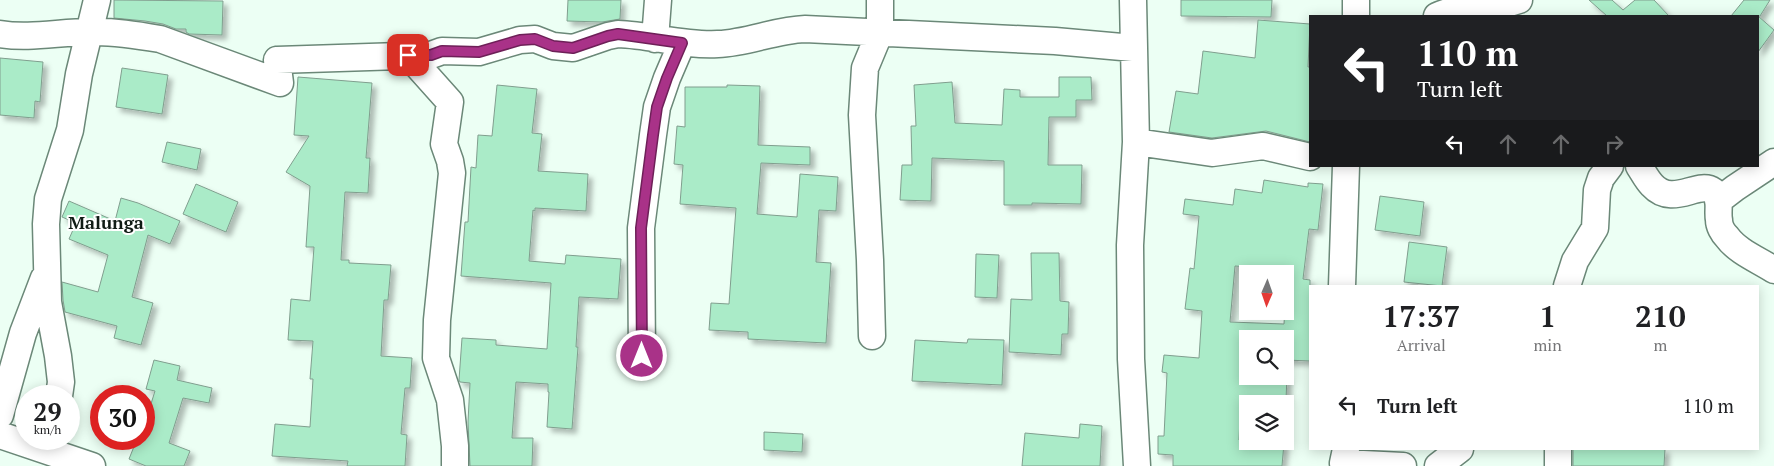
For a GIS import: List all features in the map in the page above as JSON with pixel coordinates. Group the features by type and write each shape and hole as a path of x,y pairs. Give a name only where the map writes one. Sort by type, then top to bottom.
{"street":[{"path":"61,385 48,302 46,224 48,199 70,130 79,74 97,0"},
{"path":"655,40 658,0"},
{"path":"872,336 862,106 865,68 880,32 880,0"},
{"path":"1133,0 1136,142 1130,245 1131,359 1137,466"},
{"path":"1356,0 1356,15"},
{"path":"1440,15 1452,10 1508,4 1519,0"},
{"path":"0,34 14,36 90,32 146,36 280,83 276,60 431,55 442,51 479,52 520,40 539,40 563,48 579,46 618,34 682,43 716,44 738,43 787,30 880,32 1055,41 1133,48"},
{"path":"642,356 641,228 657,107 682,43"},
{"path":"408,55 450,102 444,144 452,174 437,320 436,358 450,400 455,446 454,466"},
{"path":"1136,142 1212,153 1263,146 1309,157"},
{"path":"1718,201 1774,162"},
{"path":"1342,285 1346,167"},
{"path":"1567,285 1575,261 1595,228 1596,190 1601,178 1609,167"},
{"path":"1640,167 1652,186 1661,192 1671,195 1682,195 1708,188 1715,193 1718,201 1719,222 1726,237 1735,246 1774,270"},
{"path":"0,415 23,333 47,270"},
{"path":"0,435 92,466"},
{"path":"1438,466 1459,450"},
{"path":"1558,450 1558,466"},
{"path":"1344,459 1403,466"}],"building":[{"path":"114,0 223,1 222,35 189,34 186,32 186,29 176,29 163,24 114,18"},
{"path":"568,0 621,0 620,19 602,22 567,21"},
{"path":"1181,0 1272,0 1271,17 1181,16"},
{"path":"1589,0 1612,0 1623,10 1635,0 1654,0 1668,15 1606,15"},
{"path":"1744,0 1770,0 1760,16 1732,15"},
{"path":"1759,17 1774,30 1759,51"},
{"path":"1258,20 1309,24 1309,142 1266,131 1212,138 1169,132 1176,91 1198,94 1203,51 1255,58"},
{"path":"0,58 43,62 40,102 35,101 34,118 0,115"},
{"path":"122,68 168,75 162,114 116,107"},
{"path":"298,77 372,83 366,158 370,158 368,193 345,192 341,260 349,260 349,263 391,265 388,300 384,300 381,356 412,358 410,388 405,388 401,434 407,435 405,466 347,466 348,461 272,456 275,424 310,427 313,379 310,379 313,341 288,340 291,299 310,301 314,247 306,247 310,186 286,172 309,136 294,135"},
{"path":"1059,77 1091,77 1092,100 1076,100 1076,117 1049,117 1048,165 1082,165 1081,204 1032,203 1032,205 1004,205 1004,161 932,158 931,201 900,200 902,165 912,165 911,126 916,126 914,85 952,82 955,123 1002,125 1004,89 1020,90 1020,97 1059,97"},
{"path":"497,85 537,89 532,133 542,134 538,171 588,174 586,211 535,208 535,211 533,210 529,261 565,264 566,255 621,259 618,299 579,297 576,347 578,347 572,429 547,427 548,384 516,382 512,438 533,438 532,466 470,466 468,422 470,383 460,382 459,380 462,338 496,340 496,345 547,349 551,283 461,276 465,222 468,222 471,167 476,168 478,135 492,136"},
{"path":"727,85 760,86 758,145 810,147 810,165 761,163 757,214 797,217 800,174 838,177 836,211 819,210 816,262 831,263 826,343 748,339 748,332 709,330 711,303 729,304 736,208 680,204 683,165 674,164 677,126 685,127 685,87 727,87"},
{"path":"167,142 201,149 197,170 162,162"},
{"path":"1264,180 1308,187 1308,183 1323,184 1318,230 1309,229 1303,279 1310,280 1309,361 1294,360 1294,330 1239,330 1239,385 1287,385 1286,395 1239,395 1239,450 1283,450 1282,466 1173,466 1173,455 1158,454 1158,436 1164,436 1167,373 1162,372 1164,355 1199,358 1202,311 1185,309 1190,268 1194,269 1199,216 1183,214 1185,199 1233,205 1235,189 1262,193"},
{"path":"196,184 238,202 226,232 183,214"},
{"path":"1380,196 1424,202 1420,236 1375,230"},
{"path":"121,198 138,203 180,221 170,244 148,235 132,297 153,303 141,345 114,338 117,326 65,312 63,300 62,282 98,292 108,255 69,239 76,223 62,217 69,201 115,221"},
{"path":"1409,242 1447,247 1442,285 1404,282"},
{"path":"1031,253 1059,253 1060,301 1069,302 1068,334 1062,334 1061,355 1009,352 1011,299 1032,300"},
{"path":"976,254 999,255 997,298 975,297"},
{"path":"968,339 1004,340 1002,385 912,381 915,340 967,343"},
{"path":"154,360 180,366 177,380 212,388 209,403 183,398 169,443 190,451 184,466 146,466 129,459 133,450 155,450 155,385 147,385"},
{"path":"1080,424 1102,426 1100,466 1022,466 1025,433 1079,438"},
{"path":"764,432 803,434 802,452 764,450"},
{"path":"1573,450 1665,450 1664,466 1573,466"}],"district":[{"name":"Malunga","path":"106,222"}],"route":[{"path":"408,55 431,55 442,51 479,52 501,44 535,39 553,46 573,48 618,34 682,43 657,107 641,228 642,356"}]}
